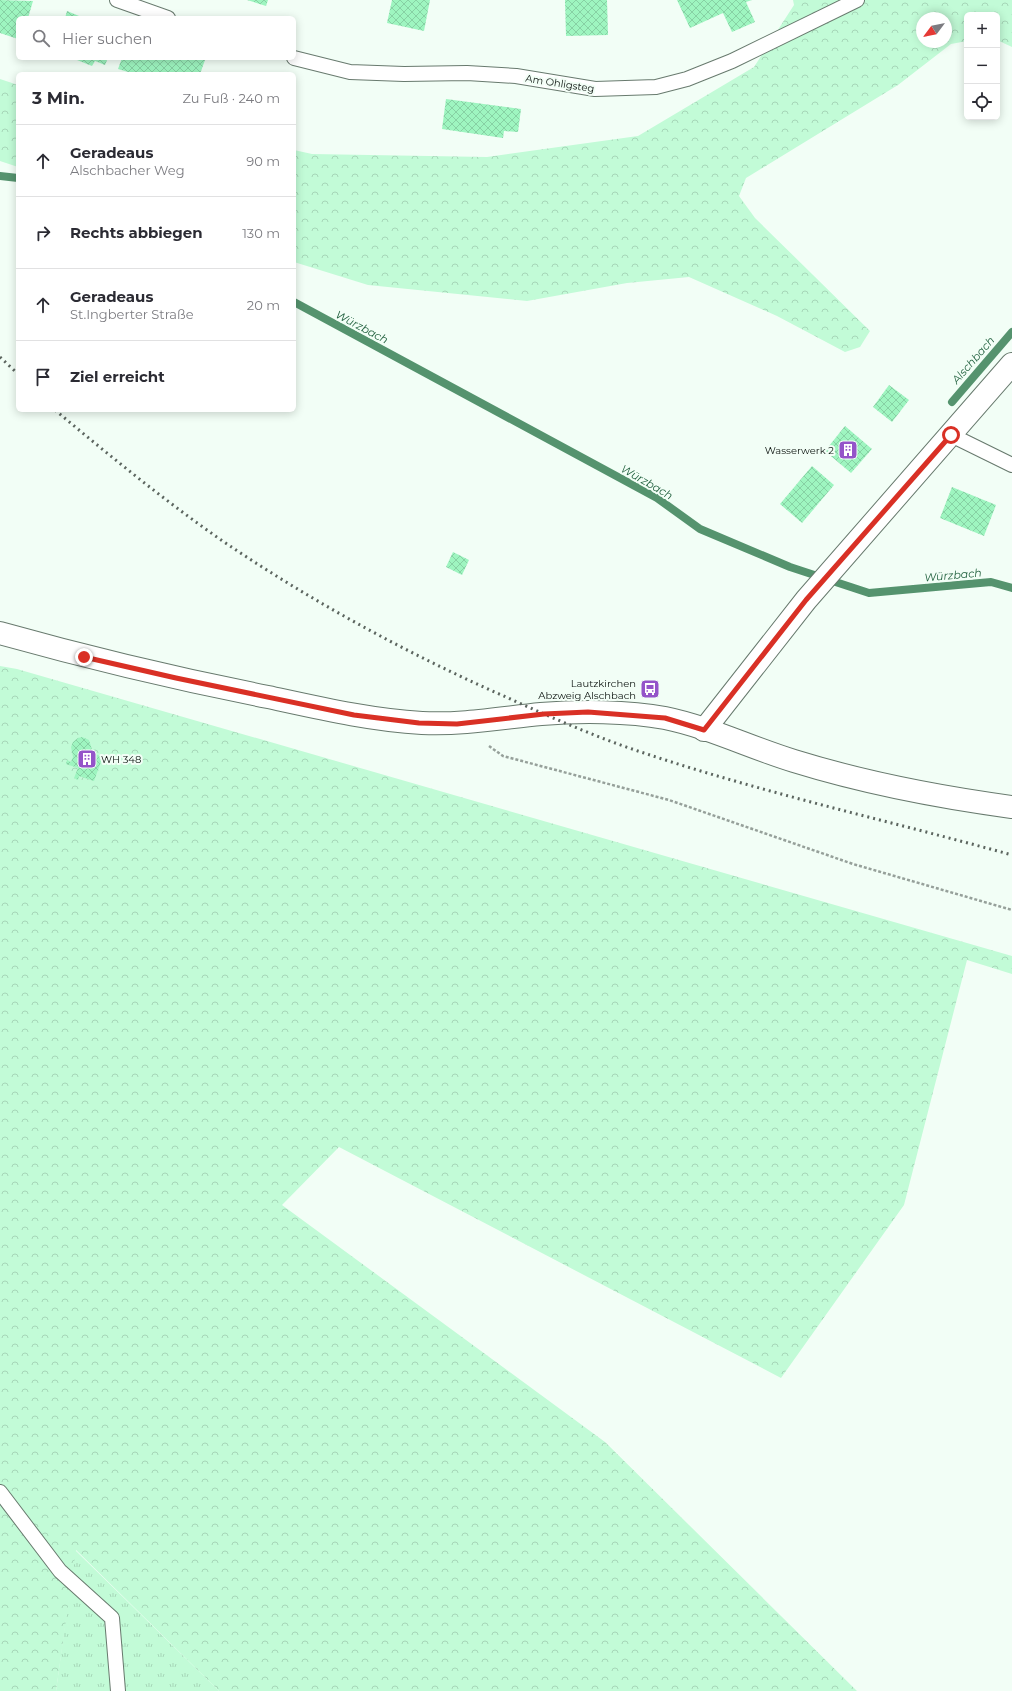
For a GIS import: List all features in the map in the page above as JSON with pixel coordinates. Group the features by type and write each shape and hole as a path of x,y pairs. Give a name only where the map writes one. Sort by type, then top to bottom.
{"main road":[{"path":"704,730 806,600 1012,364"},
{"path":"0,633 84,657 176,678 354,715 419,723 457,724 544,714 588,712 665,718 792,760 870,782 956,799 1012,807"}],"lane":[{"path":"117,0 162,16"},
{"name":"Am Ohligsteg","path":"296,58 350,72 404,74 467,73 516,76 595,89 656,87 687,79 732,61 857,0"},
{"path":"951,435 1012,465"},
{"path":"0,1492 60,1571 112,1618 118,1691"}],"path":[{"path":"457,724 503,756 669,800 853,864 1012,910"}],"green space":[{"path":"793,0 1012,0 1012,47 1000,41 1000,12 964,12 964,42 952,44 952,12 916,12 916,48 946,48 898,85 746,178 739,196 755,218 870,331 860,347 845,352 777,316 689,277 627,283 527,301 368,285 296,263 296,150 312,154 487,157 638,136 754,67 794,5"},
{"path":"0,79 16,84 16,166 0,161"},
{"path":"0,666 17,669 1012,956 1012,974 967,960 904,1205 781,1378 339,1147 282,1205 605,1442 857,1691 219,1691 76,1550 56,1691 0,1691"},
{"path":"75,1550 219,1691 56,1691"}],"building":[{"path":"0,0 33,1 29,16 16,16 16,38 0,33"},
{"path":"247,0 268,0 266,6"},
{"path":"392,0 430,0 424,31 387,23"},
{"path":"565,0 607,0 608,35 566,36"},
{"path":"677,0 752,0 746,2 755,22 732,32 723,13 690,28"},
{"path":"67,11 79,16 66,16"},
{"path":"77,60 107,60 105,65 95,61 92,66"},
{"path":"121,60 205,60 201,72 128,72 118,69"},
{"path":"446,99 521,109 518,132 504,131 503,138 442,129"},
{"path":"889,385 909,400 892,422 873,407"},
{"name":"Wasserwerk 2","path":"845,426 872,449 851,473 825,451"},
{"path":"812,466 834,485 802,523 780,504"},
{"path":"952,487 996,505 984,536 940,518"},
{"path":"453,552 469,560 462,575 446,567"},
{"name":"WH 348","path":"82,737 89,740 93,753 100,756 102,759 94,781 79,776 78,780 74,778 78,768 66,764 67,760 71,762 73,757 71,747 73,742"}],"waterway":[{"name":"Würzbach","path":"0,176 16,178"},
{"name":"Würzbach","path":"296,303 657,498 700,529 790,567 869,593 991,582 1012,588"},
{"name":"Alschbach","path":"952,402 1012,332"}],"railway":[{"path":"0,357 16,372"},
{"path":"57,412 159,494 224,542 326,606 397,645 469,680 586,732 635,750 728,779 1012,855"}],"place":[{"name":"Wasserwerk 2","path":"848,450"},
{"name":"Lautzkirchen Abzweig Alschbach","path":"650,689"},
{"name":"WH 348","path":"87,759"}],"route":[{"path":"84,657 176,678 354,715 419,723 457,724 544,714 588,712 665,718 704,730 718,710 806,600 951,435"}]}
